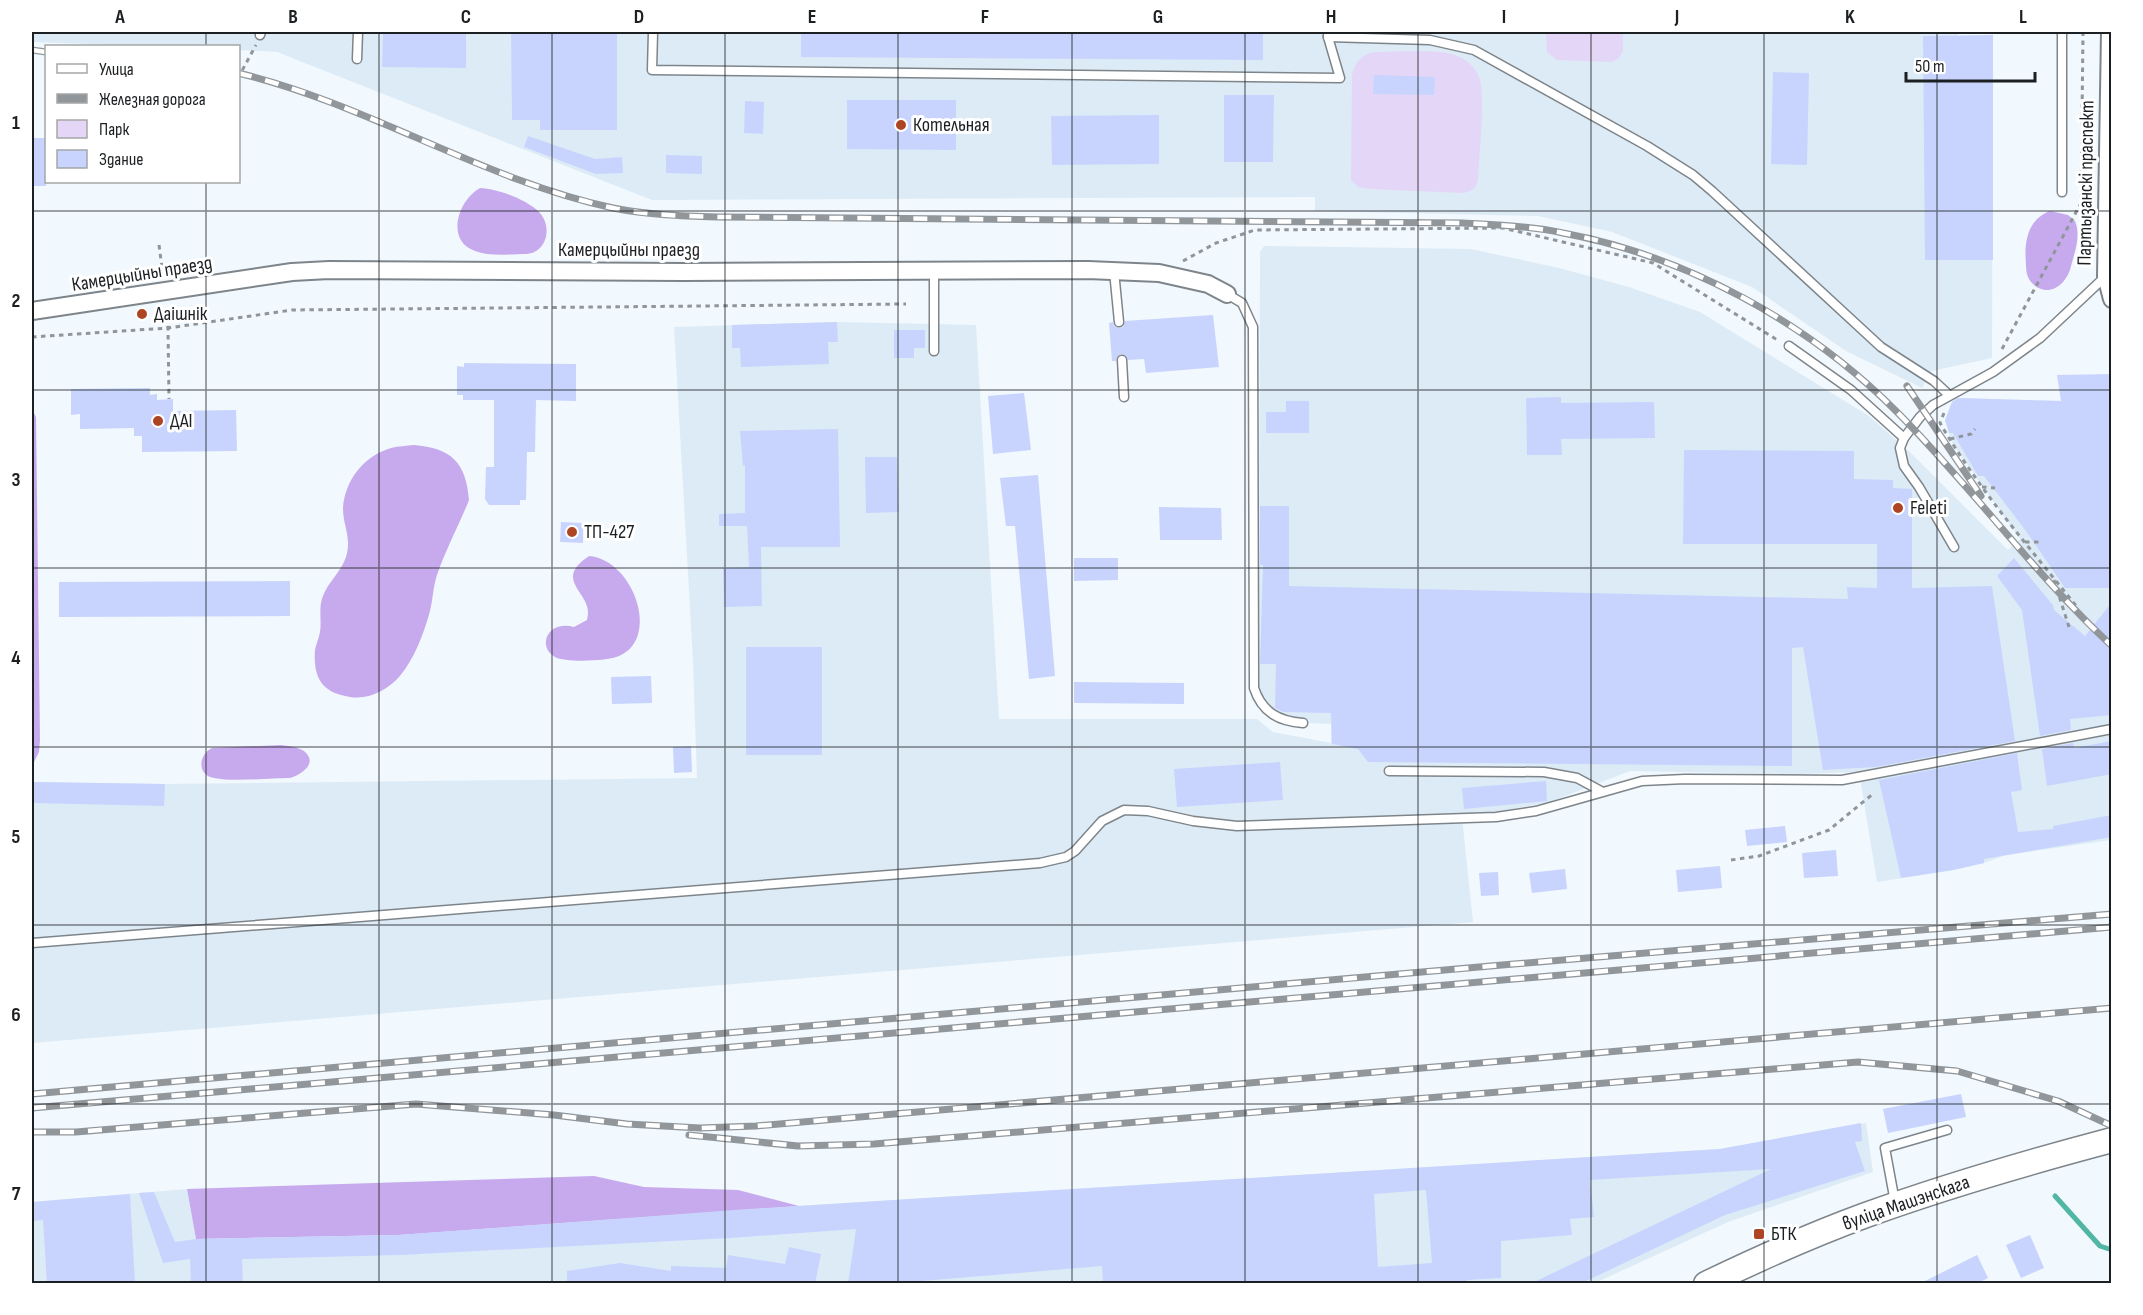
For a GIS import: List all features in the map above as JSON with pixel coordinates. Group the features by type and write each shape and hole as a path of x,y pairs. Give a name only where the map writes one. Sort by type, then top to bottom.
{"main road":[{"name":"вуліца Машэнскага","path":"1706,1284 1781,1248 1896,1205 2032,1162 2112,1140"}],"street":[{"name":"Партызанскі праспект","path":"2110,32 2106,276 2112,299"},
{"name":"Камерцыйны праезд","path":"32,311 292,272 329,270 1114,271 1159,273 1208,284 1227,294"}],"lane":[{"path":"357,59 358,32"},
{"path":"652,32 652,70 1340,78 1328,34 1430,40 1462,46 1494,60 1672,161 1712,191 1874,341 1934,381 1949,395"},
{"path":"2062,32 2062,192"},
{"path":"934,270 934,351"},
{"path":"1114,271 1119,322"},
{"path":"1954,547 1904,466 1900,457 1900,448 1904,438 1920,417 1949,395 1994,372 2016,356 2068,313 2106,276"},
{"path":"1227,294 1242,303 1253,327 1254,340 1252,674 1254,688 1258,700 1276,718 1303,723"},
{"path":"1789,346 1851,390 1904,438"},
{"path":"1122,360 1124,397"},
{"path":"32,943 1040,863 1066,857 1075,851 1102,821 1124,810 1141,810 1192,821 1237,826 1496,818 1536,811 1642,781 1663,779 1842,780 2112,729"},
{"path":"1389,771 1545,772 1577,778 1602,791"},
{"path":"1896,1205 1885,1148 1947,1130"}],"path":[{"path":"240,74 261,33"},
{"path":"1159,273 1216,243 1255,230 1503,228 1653,263 1789,346"},
{"path":"159,245 168,328 169,399"},
{"path":"32,337 168,328 292,310 906,304"},
{"path":"1950,440 1971,434 1975,429"},
{"path":"1981,487 1995,488"},
{"path":"2025,542 2043,542"},
{"path":"2052,575 2069,627"},
{"path":"1731,860 1759,856 1828,830 1874,793"}],"shaded area":[{"path":"32,32 1958,32 1958,36 1993,35 1992,358 1932,371 1922,388 1846,351 1752,287 1612,232 1538,216 1315,211 1315,197 652,200 277,52 240,50 240,45 32,42"},
{"path":"480,188 511,195 539,212 547,231 546,238 539,249 526,254 494,255 481,253 466,246 460,239 458,220 466,202"},
{"path":"2050,211 2068,215 2075,221 2077,238 2069,273 2056,288 2043,290 2029,278 2026,269 2026,248 2032,226 2042,215"},
{"path":"1264,246 1471,249 1559,268 1629,287 1700,312 1869,416 1913,455 2008,550 2020,539 1952,443 1945,420 1954,398 2111,400 2111,840 2006,855 1954,870 1877,882 1859,772 1798,774 1630,771 1547,803 1462,817 1473,922 32,1043 32,782 165,784 697,778 693,662 674,327 837,322 976,325 999,719 1257,719 1273,732 1331,743 1331,724 1290,722 1258,700 1253,574 1259,574 1260,252"},
{"path":"32,409 36,417 40,740 39,752 32,766"},
{"path":"414,445 438,450 454,459 464,476 469,500 437,575 422,637 404,670 394,682 377,693 357,698 340,695 321,683 316,669 315,650 320,632 322,600 325,591 344,562 348,550 343,515 345,498 352,479 364,463 391,448"},
{"path":"589,556 605,561 619,571 629,585 637,601 640,618 638,634 632,647 619,656 587,661 560,659 550,653 546,641 551,631 557,627 574,627 587,620 586,602 574,581 574,573 578,565"},
{"path":"281,745 304,751 310,760 307,768 290,778 241,780 214,778 208,776 202,769 204,755 212,748"},
{"path":"1866,1123 1873,1172 1728,1222 1595,1283 32,1284 32,1202 187,1189 196,1239 399,1235 748,1209 1720,1149"},
{"path":"594,1176 644,1187 738,1190 799,1206 399,1235 196,1239 187,1189"}],"green space":[{"path":"1546,32 1623,32 1623,51 1618,59 1611,62 1557,60 1547,52"},
{"path":"1374,52 1443,52 1461,58 1474,69 1481,85 1482,111 1478,178 1472,190 1463,193 1370,189 1358,187 1351,180 1352,75 1359,60"}],"building":[{"path":"383,32 466,32 466,68 382,67"},
{"path":"511,32 617,32 617,130 540,130 540,120 512,120"},
{"path":"801,32 1263,32 1263,60 801,57"},
{"path":"1993,35 1993,260 1925,260 1923,36"},
{"path":"1773,72 1809,73 1807,165 1771,164"},
{"path":"1374,75 1435,77 1434,95 1373,94"},
{"path":"1224,95 1274,95 1273,162 1224,162"},
{"name":"Котельная","path":"847,100 956,100 956,150 847,149"},
{"path":"745,101 764,102 763,134 744,133"},
{"path":"1159,115 1159,164 1052,165 1051,116"},
{"path":"528,136 595,159 622,157 623,173 596,174 524,147"},
{"path":"32,138 45,138 46,186 32,186"},
{"path":"666,155 702,156 702,174 666,173"},
{"path":"1213,315 1219,367 1146,373 1144,359 1128,360 1125,355 1121,354 1116,361 1112,361 1109,323 1113,322 1114,326 1119,328 1123,327 1125,321"},
{"path":"837,322 838,342 828,342 829,364 741,367 740,348 732,348 732,325"},
{"path":"894,330 925,330 925,348 914,348 914,358 894,358"},
{"path":"464,363 576,364 576,401 536,400 535,452 527,452 526,500 520,500 520,505 489,505 485,499 486,467 494,467 494,400 463,400 463,395 457,395 457,366 464,367"},
{"path":"2112,374 2112,588 2065,588 2026,531 1984,476 1978,476 1953,433 1949,433 1945,420 1952,402 1959,398 2061,401 2057,375"},
{"name":"ДАІ","path":"150,388 150,395 157,394 157,400 173,399 173,411 236,410 237,451 142,452 142,436 134,436 134,428 80,429 80,414 71,415 71,389"},
{"path":"1024,393 1031,450 993,454 988,396"},
{"path":"1561,397 1561,403 1654,402 1655,438 1561,439 1562,455 1527,455 1526,398"},
{"path":"1286,401 1309,401 1309,433 1266,433 1266,412 1286,412"},
{"path":"838,429 840,547 761,547 762,606 724,607 723,568 749,567 747,526 719,526 719,514 745,513 745,465 743,466 740,431"},
{"path":"1684,450 1854,451 1854,479 1893,480 1893,488 1912,489 1912,588 1992,586 2015,741 1876,767 1823,770 1803,647 1792,648 1792,766 1368,762 1358,749 1332,744 1331,713 1283,712 1275,708 1276,664 1260,664 1263,565 1260,565 1260,506 1289,506 1289,586 1848,599 1847,587 1877,588 1877,544 1683,544"},
{"path":"865,457 897,457 899,512 866,513"},
{"path":"1038,475 1055,676 1029,679 1015,526 1006,526 1000,478"},
{"path":"1159,507 1221,508 1222,540 1160,540"},
{"name":"ТП-427","path":"561,522 583,523 583,543 560,542"},
{"path":"1074,558 1118,558 1118,580 1074,581"},
{"path":"2014,558 2053,605 2054,610 2085,636 2112,602 2112,715 2070,719 2071,730 2040,736 2022,610 1997,576"},
{"path":"290,581 290,616 59,617 59,582"},
{"path":"746,647 822,647 822,755 746,755"},
{"path":"651,676 652,703 612,704 611,677"},
{"path":"1074,682 1184,683 1184,704 1074,703"},
{"path":"2112,741 2112,774 2047,786 2042,749 2073,743 2074,748"},
{"path":"691,746 692,772 674,773 673,747"},
{"path":"2017,753 2022,790 2011,792 2018,832 2053,829 2053,826 2112,815 2112,837 1984,859 1984,863 1901,878 1879,780"},
{"path":"1280,762 1283,800 1177,807 1174,769"},
{"path":"1546,781 1547,801 1464,809 1462,788"},
{"path":"32,782 165,784 164,806 32,803"},
{"path":"1785,826 1787,842 1747,846 1745,830"},
{"path":"1836,850 1838,876 1804,878 1802,853"},
{"path":"1720,866 1722,888 1678,892 1676,870"},
{"path":"1565,869 1567,889 1532,893 1529,873"},
{"path":"1498,872 1499,895 1481,896 1479,873"},
{"path":"1961,1094 1966,1117 1888,1133 1883,1109"},
{"path":"1861,1123 1862,1141 1855,1142 1865,1171 1725,1215 1580,1284 1530,1284 1771,1169 1590,1180 1594,1217 1570,1219 1572,1235 1501,1241 1501,1278 1467,1280 1467,1284 1103,1284 1102,1266 886,1284 848,1284 856,1229 401,1255 242,1259 243,1284 191,1284 190,1259 163,1263 139,1193 154,1192 175,1242 196,1239 399,1235 748,1209 1720,1149","holes":["1426,1190 1432,1263 1378,1267 1374,1194"]},
{"path":"130,1194 135,1284 47,1284 43,1220 32,1221 32,1202"},
{"path":"2030,1235 2044,1268 2021,1278 2006,1245"},
{"path":"789,1247 821,1254 815,1284 567,1284 567,1271 620,1263 671,1271 671,1266 726,1268 728,1255 785,1264"},
{"path":"1977,1255 1988,1278 1976,1284 1919,1284"}],"waterway":[{"path":"2055,1196 2100,1246 2112,1250"}],"railway":[{"path":"32,50 45,52"},
{"path":"240,74 333,103 518,179 565,195 613,208 639,212 718,217 1463,223 1513,226 1563,233 1655,258 1700,276 1785,322 1862,380 1925,441 2056,590 2112,646"},
{"path":"1907,386 1981,496"},
{"path":"32,1094 2112,914"},
{"path":"32,1108 2112,927"},
{"path":"32,1132 76,1132 416,1104 554,1115 627,1124 700,1128 756,1126 2112,1008"},
{"path":"689,1135 798,1146 874,1144 1858,1062 1957,1071 2058,1101 2112,1126"}],"place":[{"name":"Котельная","path":"901,125"},
{"name":"Даішнік","path":"142,314"},
{"name":"ДАІ","path":"158,421"},
{"name":"Feleti","path":"1898,508"},
{"name":"ТП-427","path":"572,532"},
{"name":"БТК","path":"1759,1234"}]}
